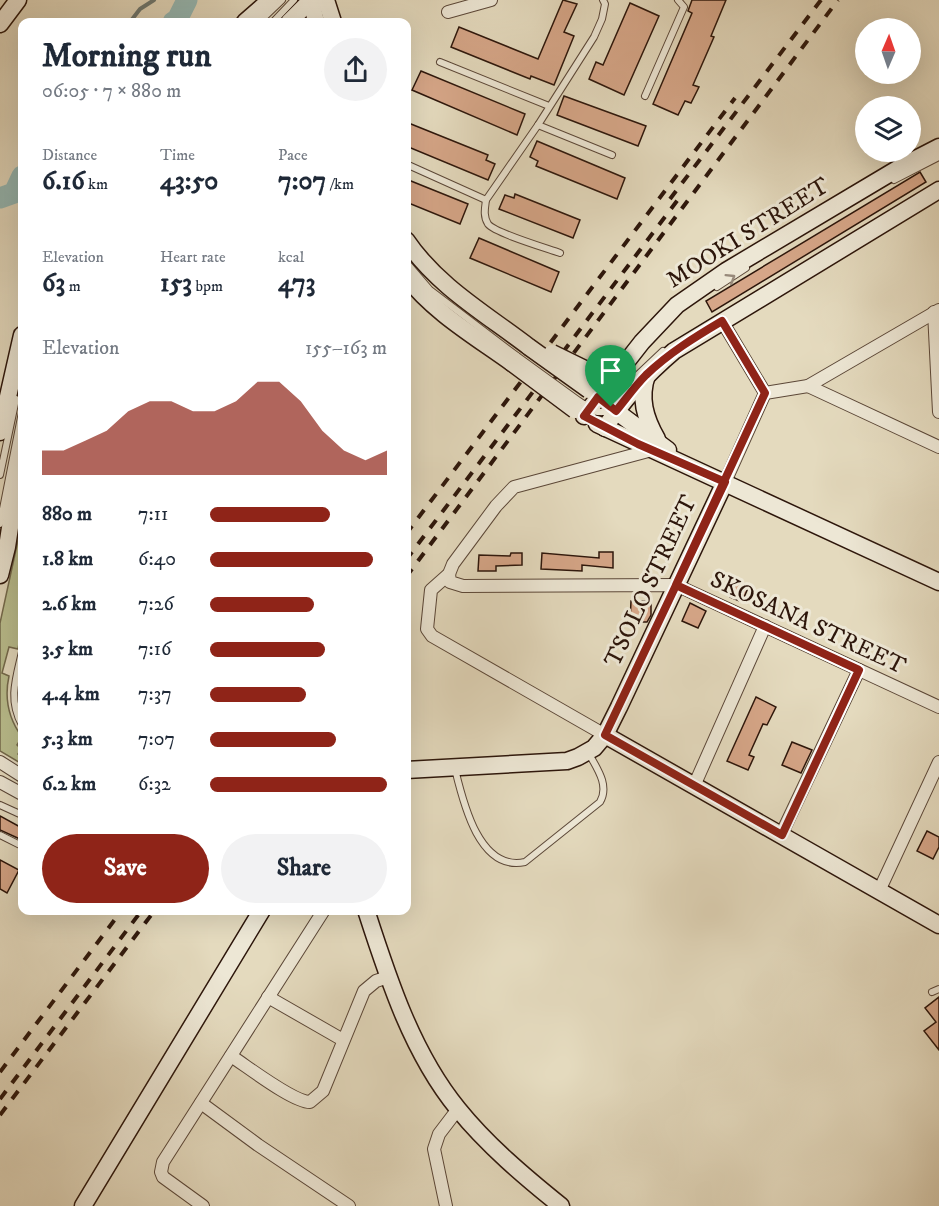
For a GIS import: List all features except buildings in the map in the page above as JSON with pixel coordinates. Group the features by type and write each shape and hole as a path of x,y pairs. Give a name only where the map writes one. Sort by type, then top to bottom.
{"main road":[{"path":"0,24 18,0"},
{"path":"250,18 270,0"},
{"path":"293,18 311,0"},
{"path":"311,0 315,18"},
{"path":"325,0 331,18"},
{"path":"333,18 336,0"},
{"name":"MOOKI STREET","path":"596,399 658,324 677,305 726,272 904,165 939,147"},
{"name":"MOOKI STREET","path":"596,399 647,374 720,317 939,190"},
{"path":"411,246 427,267 504,328 524,352 596,399 605,428 655,446"},
{"path":"411,281 446,315 524,352 596,399 655,446 682,462 939,582"},
{"path":"0,432 18,353"},
{"path":"647,374 643,387 644,406 655,446"},
{"name":"MOOKI STREET","path":"596,399 605,428"},
{"path":"0,575 7,547 18,476"},
{"name":"TSOLO STREET","path":"588,752 605,735 725,482"},
{"path":"605,735 939,925"},
{"path":"411,770 549,764 567,761 588,752"},
{"path":"83,1206 259,915"},
{"path":"368,915 388,977 427,1062 458,1109 515,1167 561,1206"}],"street":[{"path":"448,12 491,0"},
{"path":"720,317 765,393 808,386 937,311 939,412"},
{"path":"808,386 939,447"},
{"name":"TSOLO STREET","path":"725,482 765,393"},
{"path":"605,735 440,642 427,629 431,590 449,574 453,564 496,506 514,487 655,446"},
{"name":"SKOSANA STREET","path":"449,574 450,582 463,586 676,585 939,707"},
{"path":"694,786 765,626"},
{"path":"782,835 859,670"},
{"path":"0,762 18,773"},
{"path":"879,891 939,762"},
{"path":"0,782 18,792"},
{"path":"203,1206 171,1184 161,1172 162,1161 321,915"},
{"path":"231,1056 290,1095 310,1102 323,1091 364,991 376,981 388,977"},
{"path":"268,997 343,1040"},
{"path":"201,1103 258,1145 349,1206"},
{"path":"446,1206 434,1149 439,1134 458,1109"}],"lane":[{"path":"264,18 282,0"},
{"path":"277,18 294,0"},
{"path":"316,0 321,18"},
{"path":"560,253 499,231 489,225 484,215 486,200 538,125 594,37 602,19 605,4 603,0"},
{"path":"645,96 685,3 678,0"},
{"path":"440,63 549,106"},
{"path":"538,125 612,155"},
{"name":"MOOKI STREET","path":"596,399 649,339 683,308 889,183 939,157"},
{"path":"411,166 486,200"},
{"path":"411,257 437,286 524,352"},
{"path":"411,268 430,290 524,352"},
{"name":"MOOKI STREET","path":"596,399 638,373 680,338"},
{"path":"0,475 18,391"},
{"path":"0,524 18,432"},
{"path":"18,668 13,697 18,717"},
{"path":"455,768 463,802 473,827 491,853 502,861 516,864 525,862 600,802 604,786 588,752"},
{"path":"0,805 18,813"},
{"path":"0,835 18,844"}],"green space":[{"path":"18,540 18,649 9,647 2,673 9,676 7,700 10,715 18,731 18,762 0,751 0,623"}],"waterway":[{"path":"133,18 140,9 154,0"},
{"path":"178,18 187,0"},
{"path":"0,198 14,193 18,184"}],"railway":[{"path":"670,199 821,0"},
{"path":"411,570 838,0"},
{"path":"411,527 735,98"},
{"path":"411,553 683,193"},
{"path":"0,1072 118,915"},
{"path":"0,1099 138,915"},
{"path":"0,1115 151,915"}],"route":[{"path":"611,407 598,397 584,416 638,444 725,482 700,533 605,735 782,835 859,670 676,585 725,482 765,393 722,321 674,351 647,374 616,411 611,407"}]}
